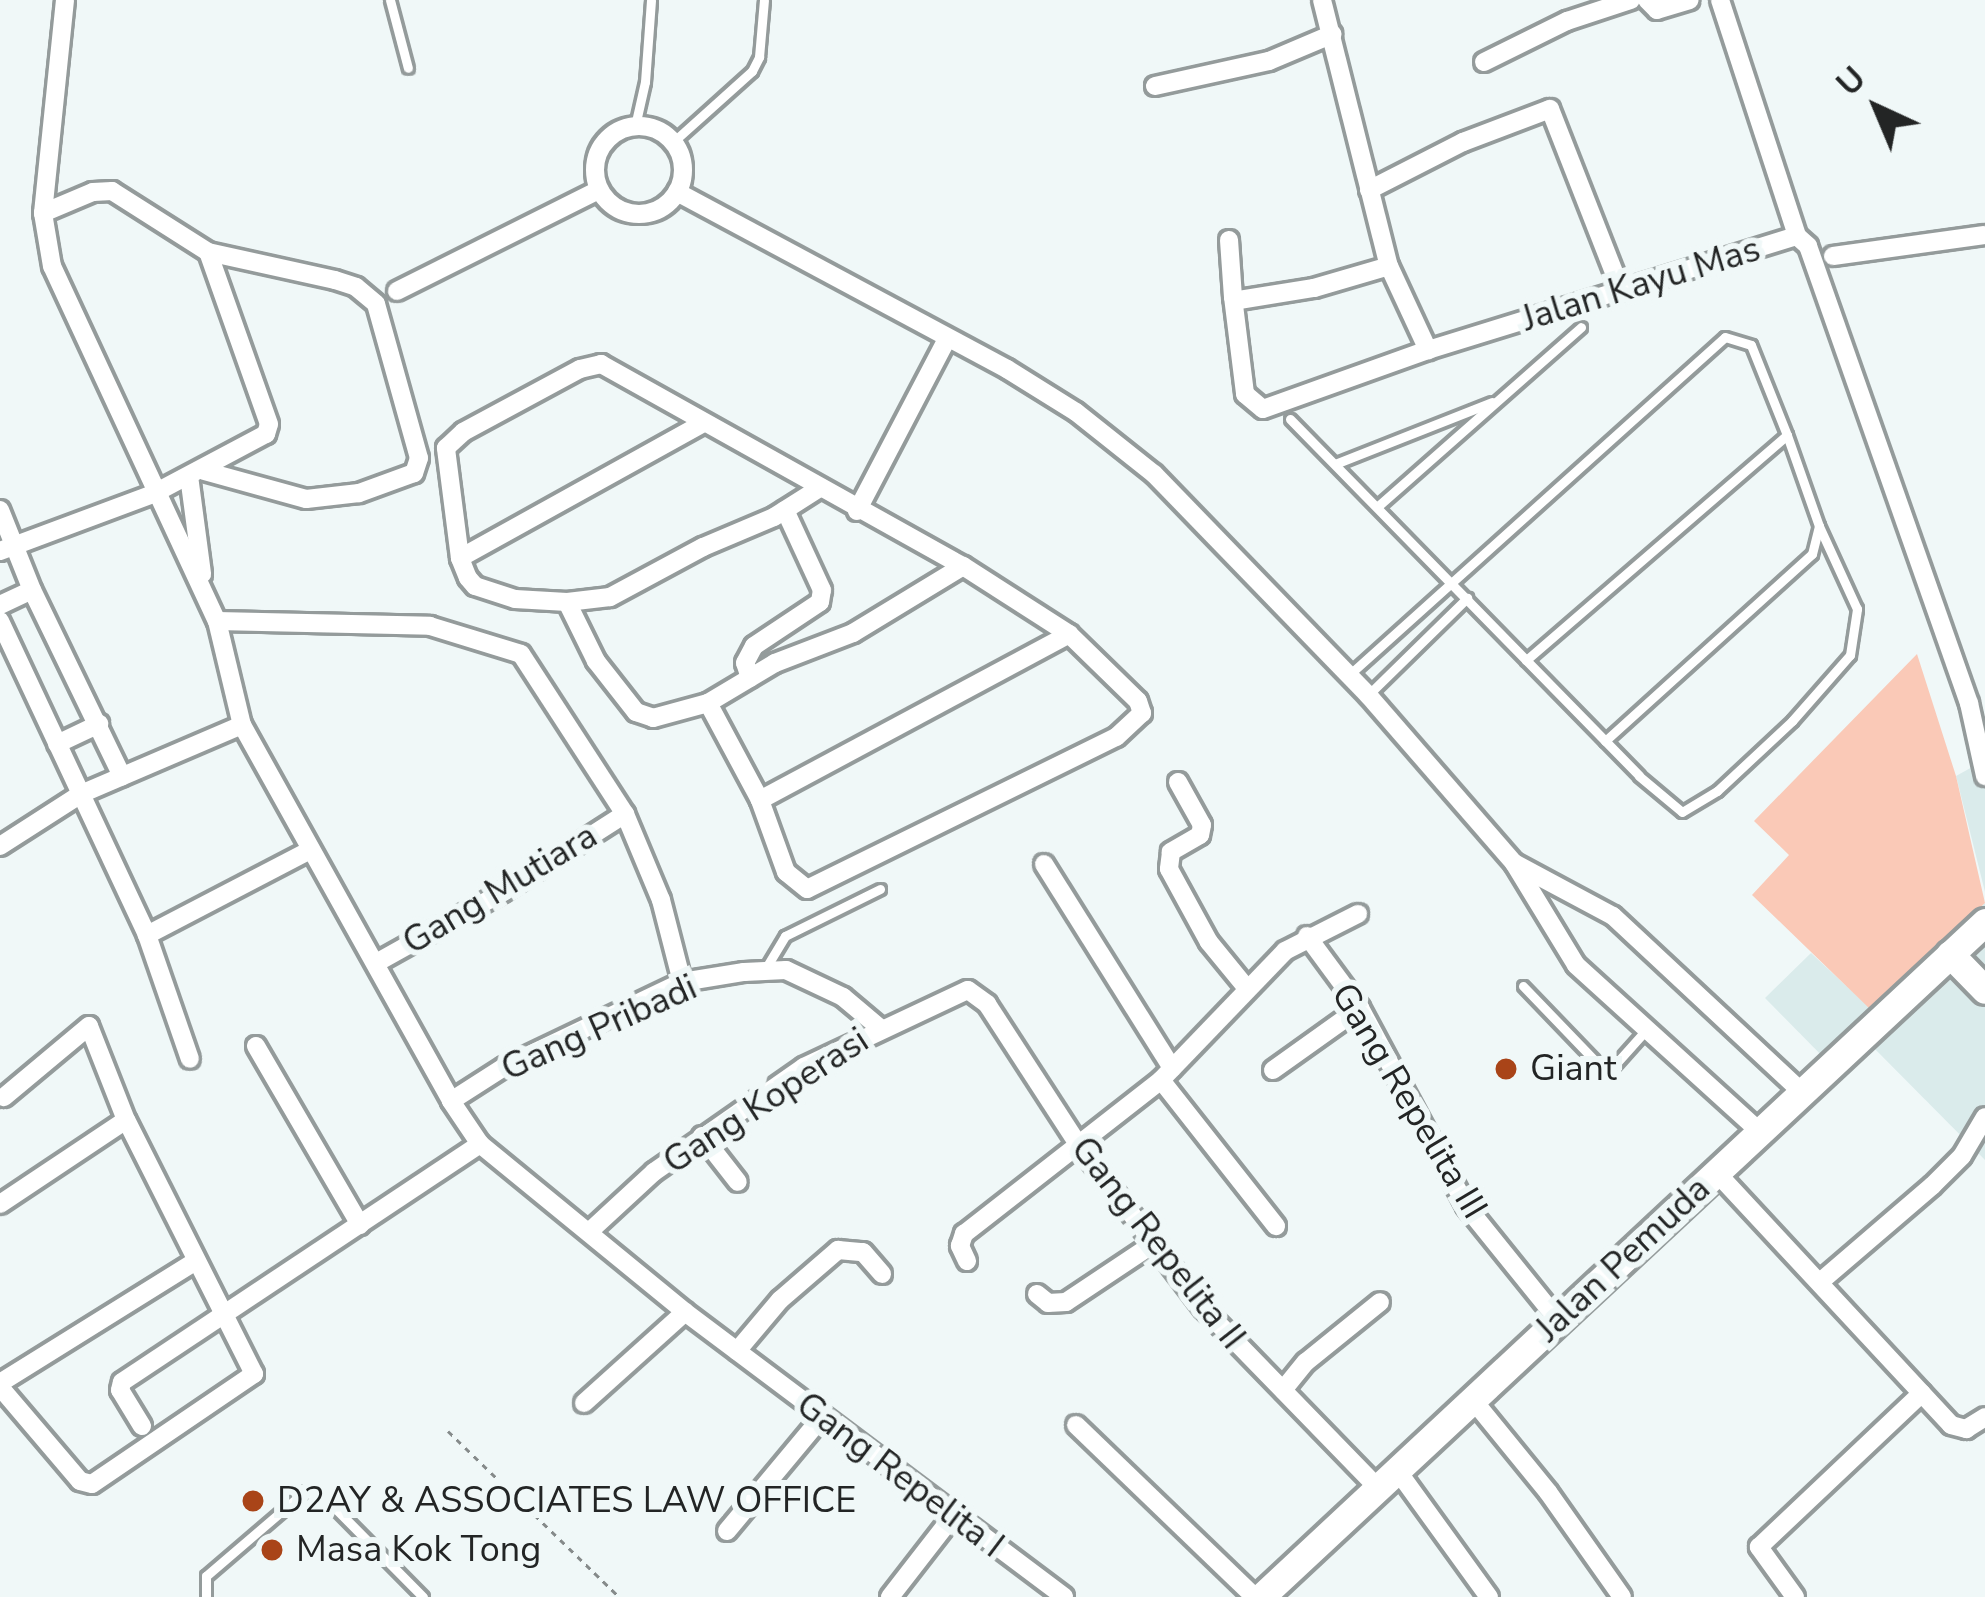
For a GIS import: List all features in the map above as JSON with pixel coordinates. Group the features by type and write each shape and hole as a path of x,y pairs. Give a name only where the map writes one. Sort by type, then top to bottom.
{"main road":[{"name":"Jalan Pemuda","path":"1258,1597 1985,922"},
{"path":"1950,954 1985,990"}],"street":[{"path":"65,0 43,213 52,266 153,494 205,591"},
{"path":"1322,0 1389,266 1428,350"},
{"path":"1484,62 1567,21 1630,0"},
{"path":"1647,0 1657,10 1689,0"},
{"path":"1720,0 1797,236"},
{"path":"1155,86 1269,61 1333,34"},
{"path":"1369,190 1484,133 1550,109 1620,288"},
{"path":"635,126 656,129 673,142 682,161 677,192 653,213 632,215 612,206 599,190 593,171 600,148 615,133 635,126"},
{"path":"397,291 599,190"},
{"path":"43,213 93,192 112,191 208,252 335,280 356,287 376,304 421,466 359,494 306,499 196,474"},
{"path":"677,192 1076,412 1154,474 1368,695 1514,863 1576,965 1760,1132"},
{"name":"Jalan Kayu Mas","path":"1233,297 1245,394 1256,408 1620,288 1797,236 1808,246 1969,704 1985,776"},
{"path":"1833,256 1985,236"},
{"path":"1229,240 1233,297 1244,301 1314,288 1389,266"},
{"path":"8,548 153,494 261,439 268,424 208,252"},
{"path":"857,511 947,339"},
{"path":"708,704 760,800 786,872 807,889 1116,737 1134,726 1142,713 1138,701 1069,634 963,566 857,511 818,488 702,424 602,364 580,369 463,432 446,448 460,558 475,586 515,599 567,602 610,597 785,510 818,488"},
{"path":"460,558 702,424"},
{"path":"196,474 205,591"},
{"path":"0,510 8,548 122,776"},
{"path":"750,678 745,663 754,646 820,602 822,590 785,510"},
{"path":"567,602 596,661 635,712 653,718 708,704 806,648 853,633 963,566"},
{"path":"0,604 32,590"},
{"name":"Gang Repelita I","path":"205,591 242,725 451,1101 480,1144 736,1351 1064,1597"},
{"path":"0,621 147,935 190,1059"},
{"path":"217,621 430,626 508,647 529,664 625,814 661,900 682,982"},
{"path":"760,800 1069,634"},
{"path":"57,744 99,724"},
{"path":"0,846 81,794 242,725"},
{"path":"1178,782 1202,825 1200,835 1171,853 1169,869 1208,942 1245,986"},
{"name":"Gang Mutiara","path":"376,963 503,892 625,814"},
{"path":"147,935 310,850"},
{"path":"1514,863 1612,916 1802,1092"},
{"path":"1044,864 1166,1074 1276,1226"},
{"path":"967,1261 960,1246 964,1234 1166,1074 1245,986 1307,937 1358,914"},
{"name":"Gang Repelita III","path":"1307,937 1360,1008 1466,1206 1558,1320"},
{"name":"Gang Pribadi","path":"451,1101 504,1067 682,982 786,970 843,997 880,1028"},
{"name":"Gang Repelita II","path":"956,992 968,990 987,1004 1078,1144 1203,1308 1283,1390 1388,1479 1489,1597"},
{"name":"Gang Koperasi","path":"590,1231 702,1136 804,1067 956,992"},
{"path":"1274,1070 1360,1008"},
{"path":"4,1097 90,1027 126,1120 253,1368 252,1378 92,1484 80,1481 0,1385 196,1261"},
{"path":"256,1046 360,1225"},
{"path":"1820,1282 1932,1186 1962,1156 1985,1117"},
{"path":"0,1204 126,1120"},
{"path":"702,1136 738,1182"},
{"path":"142,1426 119,1384 480,1144"},
{"path":"1716,1172 1958,1429 1985,1418"},
{"path":"1037,1294 1048,1303 1066,1302 1153,1244"},
{"path":"736,1351 780,1300 831,1253 855,1249 882,1274"},
{"path":"1283,1390 1306,1362 1380,1302"},
{"path":"584,1403 686,1312"},
{"path":"1795,1597 1759,1547 1922,1393"},
{"path":"1473,1400 1622,1597"},
{"path":"727,1531 822,1417"},
{"path":"1076,1425 1258,1597"},
{"path":"890,1597 952,1517"}],"lane":[{"path":"390,0 408,68"},
{"path":"635,126 651,0"},
{"path":"673,142 752,71 759,57 764,0"},
{"path":"1377,507 1581,327"},
{"path":"1290,419 1450,580 1605,741 1682,812 1717,791 1792,721 1850,656 1857,609 1819,526 1751,345 1724,338 1450,580 1348,676"},
{"path":"1335,464 1501,398"},
{"path":"1526,660 1787,435"},
{"path":"1605,741 1812,554 1819,526"},
{"path":"1368,695 1467,598"},
{"path":"764,971 785,936 880,889"},
{"path":"1523,986 1603,1069 1612,1068 1646,1030"},
{"path":"206,1597 206,1576 305,1491 332,1506 422,1597"}],"path":[{"path":"448,1431 619,1597"}],"shaded area":[{"path":"1917,654 1956,776 1985,903 1870,1009 1752,895 1789,855 1754,821"},
{"path":"1985,760 1985,892 1956,776"},
{"path":"1985,903 1985,1160 1865,1039 1833,1067 1765,998 1811,953 1871,1009"}],"place":[{"name":"Giant","path":"1506,1069"},
{"name":"D2AY & ASSOCIATES LAW OFFICE","path":"253,1501"},
{"name":"Masa Kok Tong","path":"272,1550"}]}
